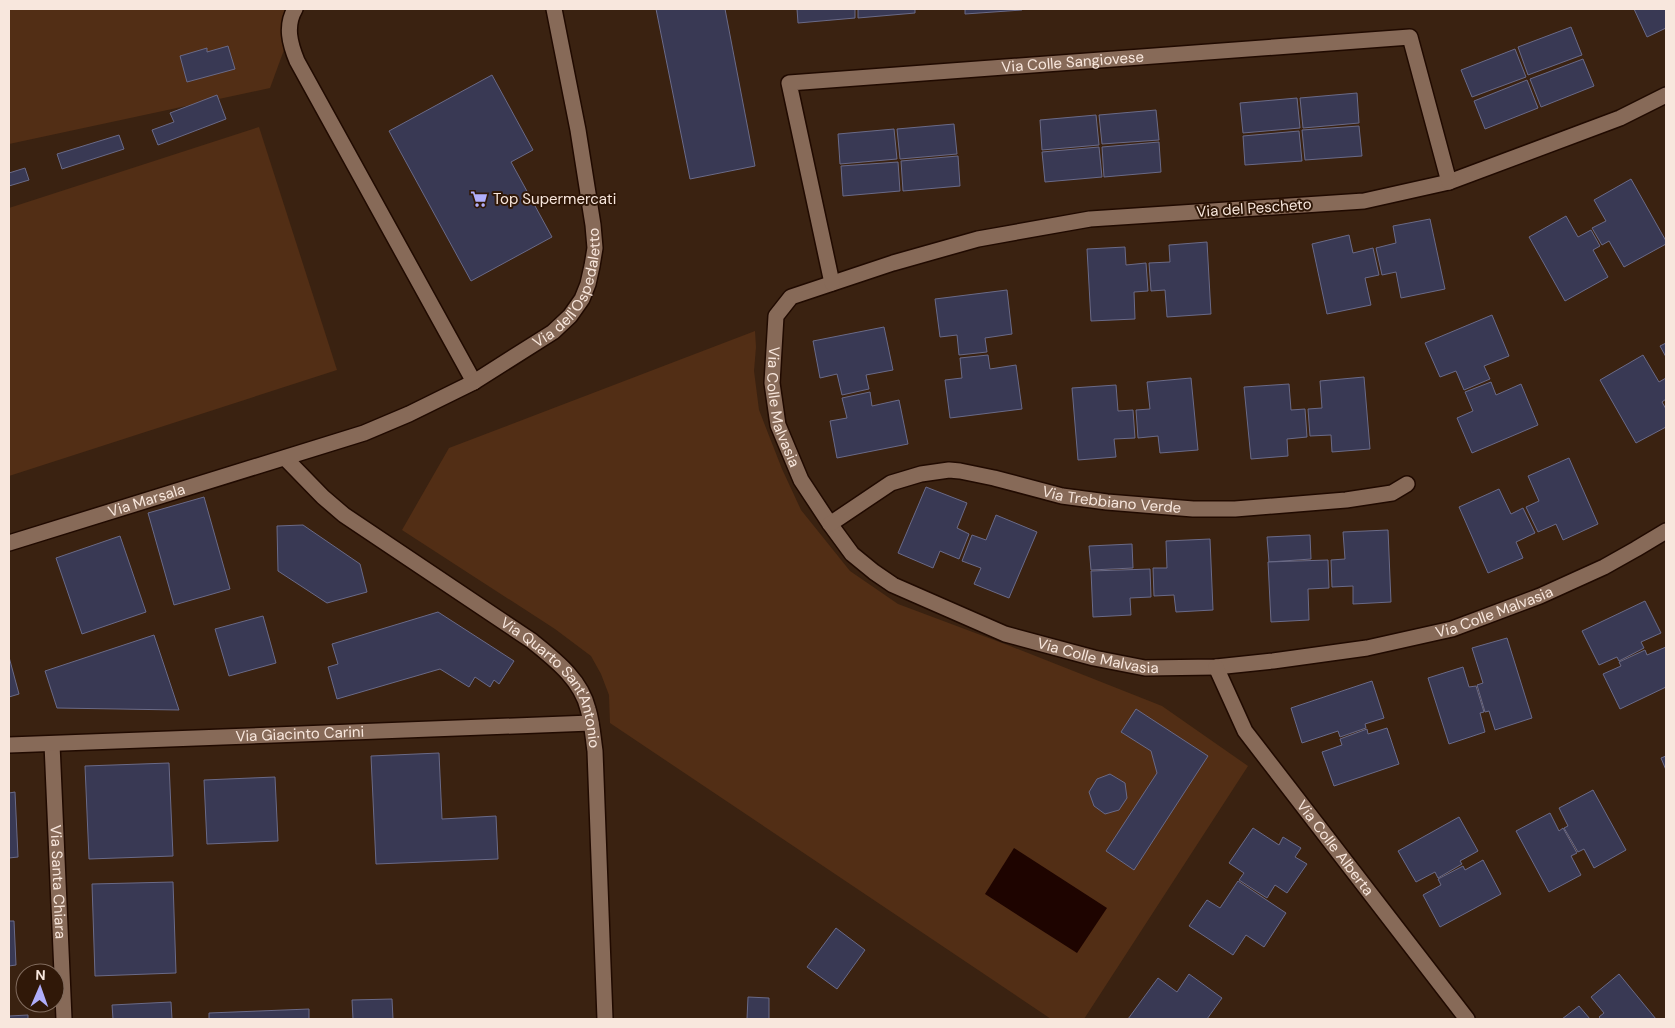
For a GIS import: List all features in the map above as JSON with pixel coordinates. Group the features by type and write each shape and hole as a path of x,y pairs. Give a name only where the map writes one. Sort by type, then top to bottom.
{"street":[{"path":"295,9 289,22 289,35 297,61 474,382"},
{"name":"Via dell'Ospedaletto","path":"285,458 364,433 409,414 474,382 553,332 570,316 582,299 590,275 595,248 592,206 554,9"},
{"name":"Via Colle Sangiovese","path":"832,283 789,84 1410,36 1449,182"},
{"name":"Via del Pescheto","path":"832,283 893,263 978,239 1090,219 1364,201 1449,182 1620,118 1666,95"},
{"name":"Via Colle Malvasia","path":"832,283 792,297 776,316 772,383 778,424 802,480 852,554 874,572 893,586 1005,634 1094,658 1145,668 1216,667 1343,652 1394,643 1452,629 1472,622 1548,592 1604,567 1666,531"},
{"name":"Via Marsala","path":"9,543 285,458"},
{"name":"Via Quarto Sant'Antonio","path":"285,458 323,497 344,515 515,628 546,652 571,676 580,689 588,707 596,751 606,1019"},
{"name":"Via Trebbiano Verde","path":"830,524 891,483 921,474 949,470 969,472 1062,496 1152,507 1193,509 1234,509 1346,500 1392,493 1407,484"},
{"name":"Via Colle Alberta","path":"1216,667 1245,732 1467,1019"},
{"name":"Via Giacinto Carini","path":"9,746 591,723"},
{"name":"Via Santa Chiara","path":"52,744 64,1019"}],"shaded area":[{"path":"9,9 299,9 270,88 9,144"},
{"path":"259,127 337,370 9,476 9,208"},
{"path":"755,331 754,371 759,410 782,469 801,510 850,571 898,604 1162,706 1248,766 1084,1019 1051,1019 610,723 609,695 601,674 591,656 555,629 402,530 449,448"},
{"path":"1014,848 1107,908 1077,953 985,894"}],"building":[{"path":"656,9 725,9 755,166 690,179"},
{"path":"797,9 855,9 855,18 798,23"},
{"path":"858,9 915,9 915,13 858,18"},
{"path":"965,9 1022,9 1022,10 965,14"},
{"path":"1634,9 1666,9 1666,28 1647,37"},
{"path":"1571,27 1582,55 1528,75 1518,47"},
{"path":"228,46 235,69 187,82 180,56 207,48 207,52"},
{"path":"1515,49 1526,77 1472,97 1461,70"},
{"path":"1583,59 1594,86 1541,107 1530,79"},
{"name":"Top Supermercati","path":"492,75 533,150 511,162 552,237 471,281 389,131"},
{"path":"1527,80 1538,108 1485,129 1474,101"},
{"path":"1357,93 1359,123 1303,128 1300,98"},
{"path":"217,95 226,119 158,145 152,130 174,122 170,113"},
{"path":"1297,98 1300,128 1243,133 1240,103"},
{"path":"1156,110 1159,140 1102,144 1099,115"},
{"path":"1096,115 1099,145 1042,150 1040,120"},
{"path":"954,124 957,154 900,159 897,129"},
{"path":"1359,126 1362,156 1305,160 1302,130"},
{"path":"894,129 897,159 840,164 838,134"},
{"path":"1299,131 1302,161 1245,165 1243,136"},
{"path":"119,135 124,149 62,169 57,154"},
{"path":"1159,142 1161,172 1104,177 1102,147"},
{"path":"1099,147 1102,177 1045,182 1042,152"},
{"path":"958,156 960,186 903,191 901,161"},
{"path":"898,162 900,191 843,196 841,166"},
{"path":"25,168 29,180 9,186 9,173"},
{"path":"1631,179 1666,244 1624,267 1609,241 1602,245 1592,228 1606,221 1594,200"},
{"path":"1566,216 1578,237 1591,230 1600,246 1593,250 1608,277 1565,301 1529,237"},
{"path":"1430,219 1445,289 1401,298 1396,272 1382,275 1376,248 1396,243 1393,226"},
{"path":"1349,235 1353,253 1373,248 1379,275 1365,278 1371,305 1327,314 1312,244"},
{"path":"1207,242 1211,314 1167,317 1165,290 1151,291 1149,263 1170,262 1169,245"},
{"path":"1125,247 1126,265 1146,263 1148,291 1134,292 1135,319 1091,321 1087,249"},
{"path":"1007,290 1012,334 985,338 987,352 959,355 957,335 940,337 935,299"},
{"path":"1492,315 1509,356 1484,366 1490,379 1464,390 1456,371 1440,377 1425,343"},
{"path":"884,327 893,370 866,375 869,389 842,395 837,374 820,378 813,341"},
{"path":"1666,343 1666,357 1660,346"},
{"path":"988,355 990,369 1016,365 1022,409 950,418 945,380 962,378 960,358"},
{"path":"1643,355 1659,382 1666,378 1666,399 1662,402 1666,409 1666,427 1636,443 1600,380"},
{"path":"1364,377 1370,449 1332,452 1331,435 1310,436 1308,409 1322,408 1320,381"},
{"path":"1191,378 1198,450 1160,453 1158,436 1138,438 1136,410 1150,409 1147,382"},
{"path":"1491,382 1496,395 1521,384 1538,425 1472,453 1457,418 1473,411 1465,392"},
{"path":"1289,384 1291,410 1305,409 1307,437 1287,439 1288,456 1251,459 1244,387"},
{"path":"1116,385 1118,411 1133,410 1135,438 1114,439 1116,457 1078,460 1072,388"},
{"path":"870,392 872,406 899,400 908,444 837,458 830,421 847,418 842,398"},
{"path":"1569,458 1598,524 1563,540 1556,524 1538,532 1526,507 1539,501 1528,476"},
{"path":"926,487 967,503 957,528 969,534 959,559 940,551 933,568 898,553"},
{"path":"1499,489 1511,514 1523,508 1535,533 1516,542 1523,558 1488,573 1459,507"},
{"path":"204,497 230,589 174,605 148,513"},
{"path":"996,515 1037,532 1009,598 974,584 981,568 962,561 972,535 986,540"},
{"path":"303,525 360,564 367,592 327,603 278,571 277,526"},
{"path":"1388,530 1391,602 1353,604 1353,586 1332,587 1331,560 1345,559 1343,532"},
{"path":"1310,535 1311,559 1269,562 1267,537"},
{"path":"120,536 146,612 82,634 56,558"},
{"path":"1210,539 1213,610 1176,612 1174,595 1154,596 1153,568 1167,568 1166,541"},
{"path":"1132,544 1133,568 1091,570 1089,546"},
{"path":"1328,560 1329,588 1308,589 1309,620 1271,622 1268,562"},
{"path":"1150,569 1151,597 1130,598 1131,615 1093,617 1091,571"},
{"path":"1645,601 1661,633 1641,642 1644,648 1619,661 1617,657 1599,665 1582,631"},
{"path":"438,612 514,661 499,684 494,680 490,687 475,677 469,687 440,669 337,699 328,667 338,664 332,644"},
{"path":"263,616 276,663 229,676 215,629"},
{"path":"154,635 179,710 57,708 45,671"},
{"path":"1507,638 1532,718 1495,730 1489,711 1485,712 1477,685 1483,683 1472,648"},
{"path":"1666,647 1666,687 1620,709 1603,674 1621,666 1619,662 1645,650 1647,655"},
{"path":"9,657 19,694 9,697"},
{"path":"1463,667 1469,687 1476,686 1484,712 1480,713 1485,732 1449,744 1428,678"},
{"path":"1372,681 1384,718 1365,724 1366,728 1340,737 1338,731 1302,743 1291,708"},
{"path":"1136,709 1208,756 1134,870 1106,851 1157,773 1151,751 1121,732"},
{"path":"1387,728 1399,764 1334,786 1322,752 1342,745 1340,739 1367,729 1368,734"},
{"path":"439,753 442,819 496,816 498,859 376,864 371,756"},
{"path":"1666,756 1666,770 1661,758"},
{"path":"169,763 173,856 89,859 85,766"},
{"path":"1110,774 1125,783 1127,798 1119,810 1105,814 1094,806 1089,792 1097,779"},
{"path":"275,777 278,841 207,844 204,780"},
{"path":"1593,790 1626,850 1594,868 1584,849 1578,852 1564,828 1568,826 1559,808"},
{"path":"15,792 18,857 9,858 9,793"},
{"path":"1550,813 1559,831 1563,828 1577,853 1571,856 1581,875 1549,892 1516,831"},
{"path":"1459,817 1478,851 1460,861 1462,864 1438,878 1435,872 1416,882 1398,851"},
{"path":"1253,828 1279,845 1283,837 1301,848 1295,857 1307,864 1287,893 1275,885 1267,898 1239,880 1244,873 1229,863"},
{"path":"1483,860 1501,894 1440,927 1423,895 1441,885 1438,879 1463,866 1465,870"},
{"path":"1238,881 1286,913 1264,947 1246,935 1233,955 1189,926 1207,900 1220,908"},
{"path":"173,882 176,973 95,976 92,884"},
{"path":"9,921 14,921 16,963 15,965 9,966"},
{"path":"836,928 865,950 837,989 807,967"},
{"path":"1189,974 1222,998 1207,1019 1128,1019 1158,978 1177,992"},
{"path":"1619,974 1656,1019 1601,1019 1599,1017 1604,1013 1591,997"},
{"path":"748,997 769,998 769,1019 747,1019"},
{"path":"392,999 393,1019 353,1019 352,1000"},
{"path":"171,1002 172,1019 113,1019 112,1005"},
{"path":"1579,1006 1590,1019 1562,1019"},
{"path":"309,1009 309,1019 209,1019 209,1013"},
{"path":"28,1015 28,1019 9,1019 9,1016"}],"place":[{"name":"Top Supermercati","path":"479,199"}]}
